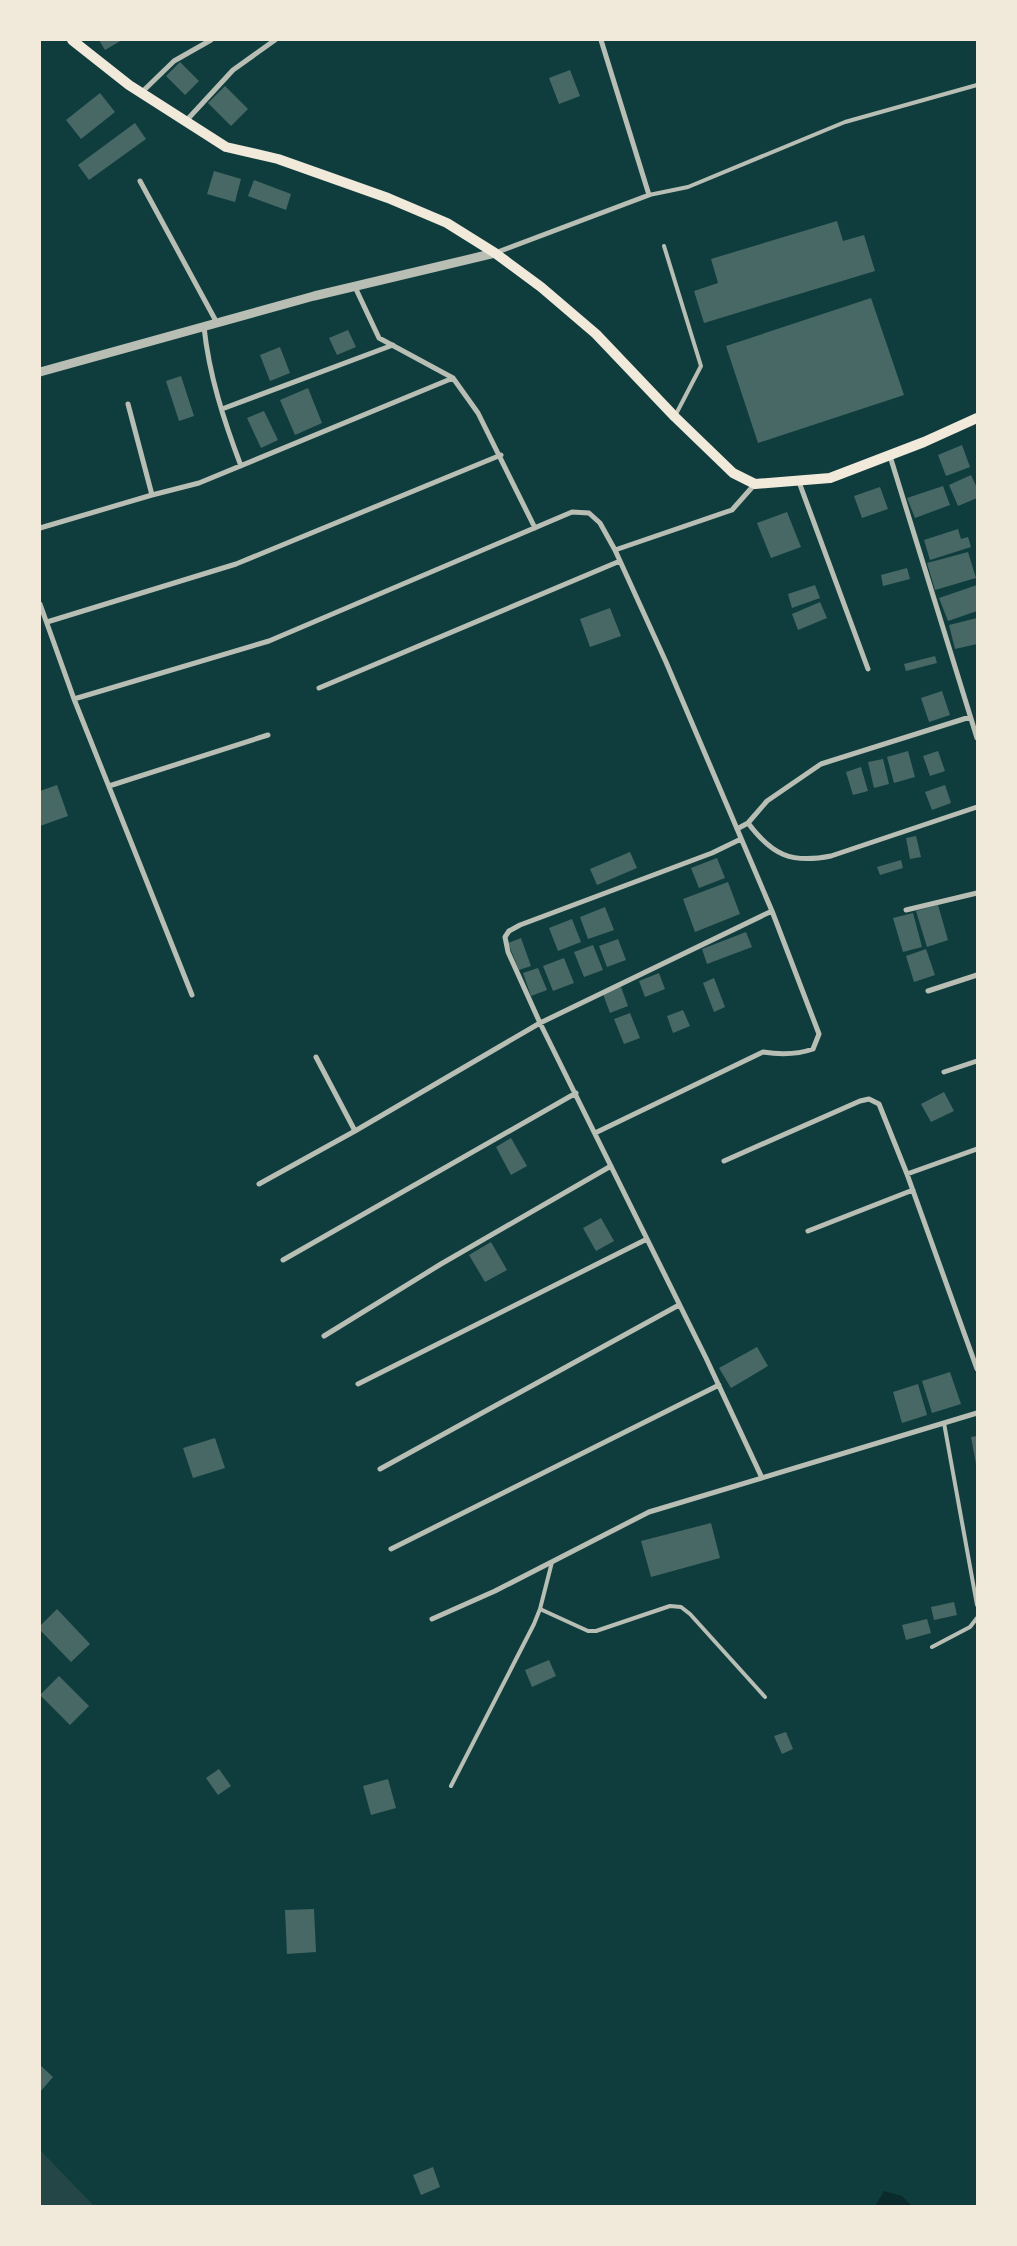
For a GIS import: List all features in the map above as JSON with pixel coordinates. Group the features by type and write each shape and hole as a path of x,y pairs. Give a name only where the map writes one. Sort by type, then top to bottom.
{"main road":[{"path":"72,40 140,93 226,147 278,160 388,198 447,223 495,253 541,287 596,334 674,417 733,474 755,484 799,482 830,478 890,456 977,418"}],"street":[{"path":"140,93 174,61 211,40"},
{"path":"185,122 233,70 274,40"},
{"path":"40,372 314,296 495,253 649,195 601,40"},
{"path":"140,181 217,323"},
{"path":"355,287 379,338 453,378 478,412 501,455 535,528"},
{"path":"204,327 208,360 241,466"},
{"path":"222,410 393,345"},
{"path":"40,528 199,483 453,378"},
{"path":"128,404 152,495"},
{"path":"46,622 236,564 501,455"},
{"path":"890,456 977,738"},
{"path":"799,482 868,669"},
{"path":"615,550 732,510 755,484"},
{"path":"74,699 269,641 572,512 589,513 600,523 620,560 772,911 819,1034 812,1049 782,1055 764,1052 595,1133"},
{"path":"319,688 620,560"},
{"path":"40,604 74,699 192,995"},
{"path":"737,829 748,823 767,801 796,779 822,764 970,717"},
{"path":"109,786 268,735"},
{"path":"748,823 761,841 777,853 793,859 812,860 831,856 977,807"},
{"path":"741,839 712,853 520,925 509,931 505,937 508,952 540,1023 680,1305 762,1478"},
{"path":"906,910 977,893"},
{"path":"259,1184 355,1131 540,1023 772,911"},
{"path":"928,991 977,975"},
{"path":"316,1057 355,1131"},
{"path":"944,1072 977,1061"},
{"path":"283,1260 576,1093"},
{"path":"724,1161 869,1099 879,1104 913,1190 977,1369"},
{"path":"907,1174 977,1149"},
{"path":"324,1336 440,1264 610,1166"},
{"path":"808,1231 913,1190"},
{"path":"358,1384 647,1239"},
{"path":"380,1469 680,1305"},
{"path":"391,1549 719,1385"},
{"path":"432,1619 495,1591 649,1512 977,1413"}],"lane":[{"path":"649,195 688,187 845,122 977,84"},
{"path":"664,246 701,366 674,417"},
{"path":"944,1423 977,1606"},
{"path":"451,1786 540,1608 552,1562"},
{"path":"540,1608 588,1631 670,1606 681,1607 690,1614 765,1697"},
{"path":"932,1647 970,1627 977,1618"}],"shaded area":[{"path":"40,2150 94,2206 40,2206"},
{"path":"884,2191 902,2196 912,2206 875,2206"}],"building":[{"path":"99,40 122,40 105,50"},
{"path":"180,62 199,81 185,95 166,76"},
{"path":"570,70 580,96 559,104 549,78"},
{"path":"225,86 248,109 231,126 208,103"},
{"path":"100,93 115,112 81,139 66,120"},
{"path":"135,123 146,139 89,180 78,165"},
{"path":"214,171 241,179 235,202 207,194"},
{"path":"254,180 291,194 286,210 248,196"},
{"path":"837,221 843,241 864,235 875,271 704,323 694,291 718,283 711,259"},
{"path":"871,298 904,395 758,443 726,346"},
{"path":"348,330 356,347 337,355 329,338"},
{"path":"280,347 290,373 270,381 260,355"},
{"path":"181,376 194,416 179,421 166,381"},
{"path":"308,388 322,423 295,435 280,400"},
{"path":"264,411 278,440 261,448 247,418"},
{"path":"962,445 970,467 946,476 938,455"},
{"path":"971,475 977,488 977,498 958,506 949,485"},
{"path":"943,486 950,505 915,518 907,498"},
{"path":"880,487 888,509 862,518 854,496"},
{"path":"787,512 801,547 771,558 757,523"},
{"path":"958,529 961,539 968,537 971,547 930,560 924,540"},
{"path":"968,552 976,578 935,590 927,563"},
{"path":"907,568 910,579 883,586 881,575"},
{"path":"815,585 820,598 792,608 788,594"},
{"path":"977,585 977,611 948,621 939,598"},
{"path":"820,602 827,618 798,630 792,614"},
{"path":"610,608 621,636 590,647 580,619"},
{"path":"977,618 977,644 955,649 949,625"},
{"path":"935,656 937,663 906,671 904,664"},
{"path":"942,691 950,715 929,722 921,698"},
{"path":"908,751 915,777 894,783 887,757"},
{"path":"938,751 945,771 930,776 923,756"},
{"path":"883,759 889,784 874,788 868,762"},
{"path":"861,767 868,791 853,795 846,772"},
{"path":"57,785 68,816 40,826 40,791"},
{"path":"945,785 951,803 932,810 925,792"},
{"path":"916,836 921,857 910,859 906,838"},
{"path":"630,852 637,868 597,885 590,869"},
{"path":"717,858 725,878 699,888 691,868"},
{"path":"901,860 903,868 880,875 877,867"},
{"path":"728,882 740,914 695,932 683,899"},
{"path":"938,905 948,940 927,947 916,911"},
{"path":"605,907 614,930 588,939 580,917"},
{"path":"913,913 922,947 903,952 893,918"},
{"path":"572,919 581,942 558,951 549,928"},
{"path":"746,932 752,947 707,964 702,949"},
{"path":"521,938 531,966 519,970 508,943"},
{"path":"618,939 626,960 607,967 599,946"},
{"path":"593,945 603,970 584,977 574,952"},
{"path":"926,949 935,975 914,982 906,956"},
{"path":"564,958 574,983 553,991 543,966"},
{"path":"538,968 547,990 531,996 523,973"},
{"path":"659,973 665,989 645,997 639,981"},
{"path":"714,978 725,1007 714,1012 703,983"},
{"path":"621,987 628,1006 610,1013 603,994"},
{"path":"683,1010 690,1026 673,1033 667,1016"},
{"path":"630,1013 640,1038 624,1044 614,1019"},
{"path":"944,1092 954,1111 931,1122 921,1104"},
{"path":"511,1138 527,1166 511,1175 496,1147"},
{"path":"601,1218 614,1241 596,1251 583,1228"},
{"path":"491,1242 507,1270 485,1282 469,1255"},
{"path":"757,1347 768,1366 731,1388 719,1368"},
{"path":"950,1372 961,1404 932,1413 922,1381"},
{"path":"918,1384 927,1415 902,1423 893,1392"},
{"path":"977,1436 977,1464 976,1464 971,1437"},
{"path":"215,1438 225,1468 193,1478 183,1448"},
{"path":"711,1523 720,1558 651,1577 641,1541"},
{"path":"954,1602 957,1615 934,1620 931,1607"},
{"path":"57,1609 90,1644 71,1662 40,1630 40,1626"},
{"path":"927,1619 931,1633 906,1640 902,1625"},
{"path":"549,1660 556,1676 532,1687 525,1670"},
{"path":"59,1676 89,1706 70,1725 40,1695"},
{"path":"786,1732 793,1749 782,1754 774,1736"},
{"path":"219,1769 231,1786 218,1795 206,1778"},
{"path":"388,1779 396,1808 371,1815 363,1786"},
{"path":"314,1909 316,1952 287,1954 285,1910"},
{"path":"40,2065 53,2077 40,2092"},
{"path":"433,2167 440,2187 421,2195 413,2175"}]}
